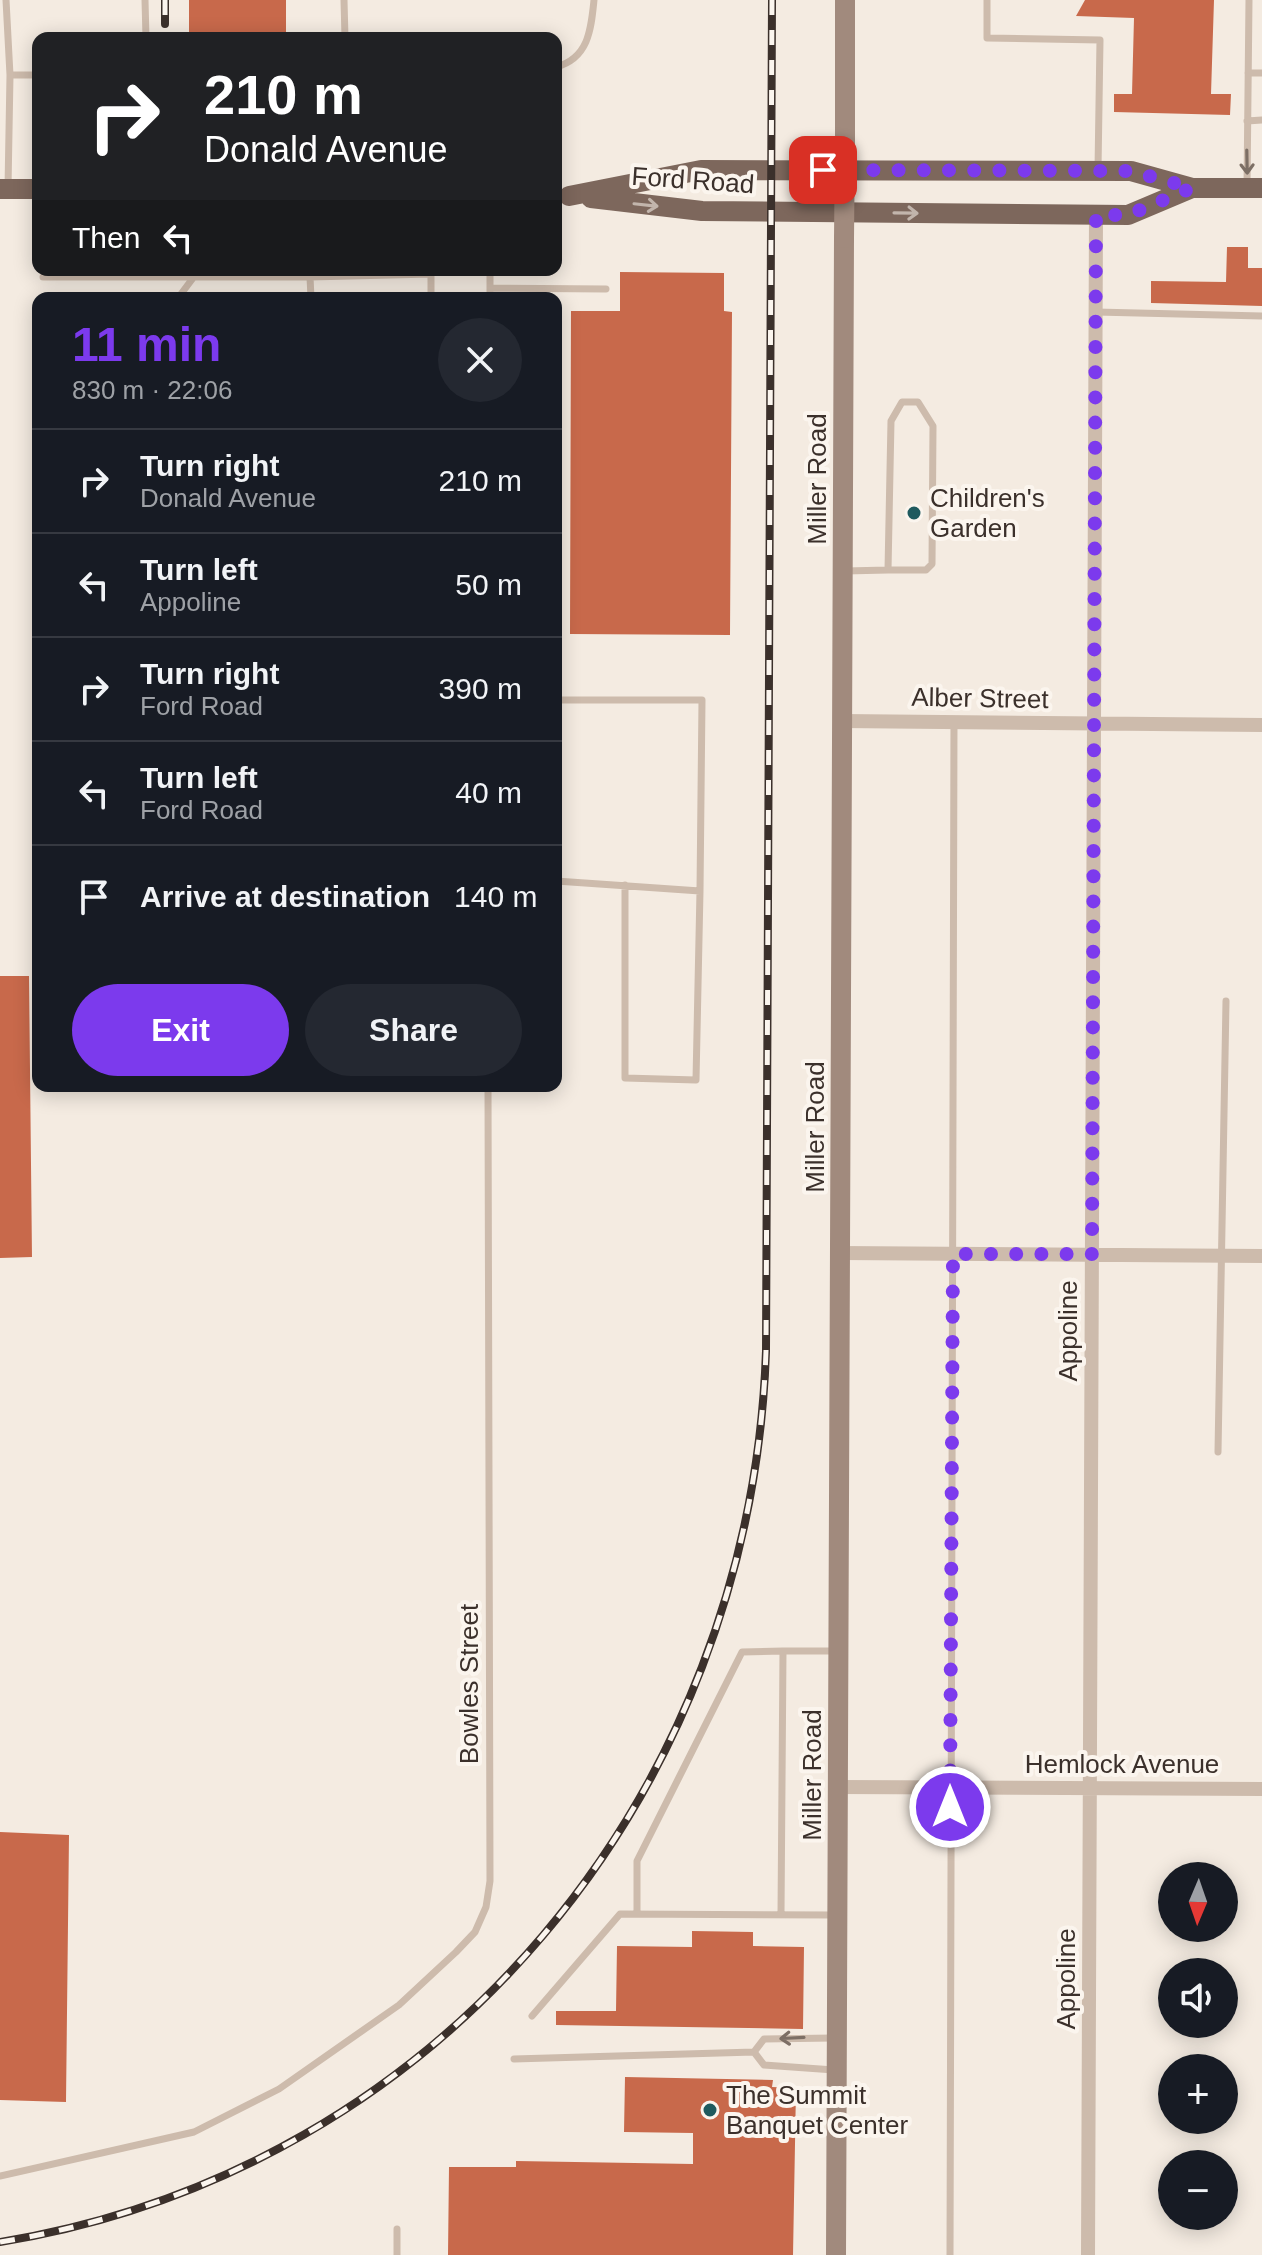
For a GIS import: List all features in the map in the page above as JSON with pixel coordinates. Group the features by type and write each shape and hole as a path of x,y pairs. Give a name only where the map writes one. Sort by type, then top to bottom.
{"main road":[{"name":"Ford Road","path":"562,196 701,170 1131,171 1192,188 1254,188"},
{"name":"Ford Road","path":"562,196 702,211 1128,215 1192,188"},
{"path":"4,189 32,189"}],"street":[{"name":"Miller Road","path":"836,2255 845,0"},
{"name":"Appoline","path":"1088,2255 1096,215"},
{"name":"Alber Street","path":"842,721 1262,725"},
{"path":"840,1253 1262,1256"},
{"name":"Hemlock Avenue","path":"838,1787 1262,1789"}],"lane":[{"path":"4,189 4,129 10,75 6,0"},
{"path":"145,0 146,32"},
{"path":"344,0 345,32"},
{"path":"562,64 581,53 590,33 594,0"},
{"path":"987,0 987,38 1100,40 1098,171"},
{"path":"1249,0 1247,121 1254,188"},
{"path":"1248,73 1262,73"},
{"path":"10,75 32,75"},
{"path":"1247,121 1262,120"},
{"path":"43,277 93,276"},
{"path":"271,276 350,276"},
{"path":"490,276 490,292"},
{"path":"310,277 311,292"},
{"path":"490,288 606,289"},
{"path":"1096,312 1262,316"},
{"path":"843,571 926,570 932,564 933,426 918,402 902,402 891,421 888,570"},
{"path":"562,700 702,700 696,1080 625,1078 625,885"},
{"path":"950,2255 954,722"},
{"path":"562,881 700,891"},
{"path":"1218,1452 1226,1001"},
{"name":"Bowles Street","path":"0,2176 194,2132 279,2089 399,2005 475,1932 486,1907 490,1881 488,1092"},
{"path":"637,1914 637,1861 742,1652 838,1650"},
{"path":"781,1914 783,1651"},
{"path":"532,2016 620,1914 837,1915"},
{"path":"754,2052 764,2039 836,2038"},
{"path":"514,2059 754,2052"},
{"path":"754,2052 764,2065 836,2070"},
{"path":"397,2229 397,2255"}],"building":[{"path":"189,0 286,0 286,32 189,32"},
{"path":"1085,0 1214,0 1211,94 1231,94 1230,115 1114,112 1114,94 1132,94 1134,18 1076,16"},
{"path":"1227,247 1248,247 1248,268 1262,268 1262,306 1151,303 1151,281 1226,282"},
{"path":"620,272 724,273 724,311 732,312 730,635 570,634 571,311 620,311"},
{"path":"0,976 29,976 32,1257 0,1258"},
{"path":"0,1832 69,1835 66,2102 0,2100"},
{"path":"692,1931 753,1932 753,1946 804,1947 803,2029 556,2025 556,2011 616,2011 617,1946 692,1947"},
{"path":"625,2077 773,2080 772,2087 796,2088 793,2255 448,2255 449,2167 516,2167 516,2161 693,2164 693,2133 624,2132"}],"railway":[{"path":"165,0 165,24"},
{"path":"0,2242 159,2201 304,2135 433,2045 543,1935 634,1808 702,1667 747,1513 766,1351 772,0"}],"place":[{"name":"Children's Garden","path":"914,513"},
{"name":"The Summit Banquet Center","path":"710,2110"}],"route":[{"path":"823,170 1131,171 1192,188 1128,215 1096,215 1092,1254 953,1254 950,1807"}]}
